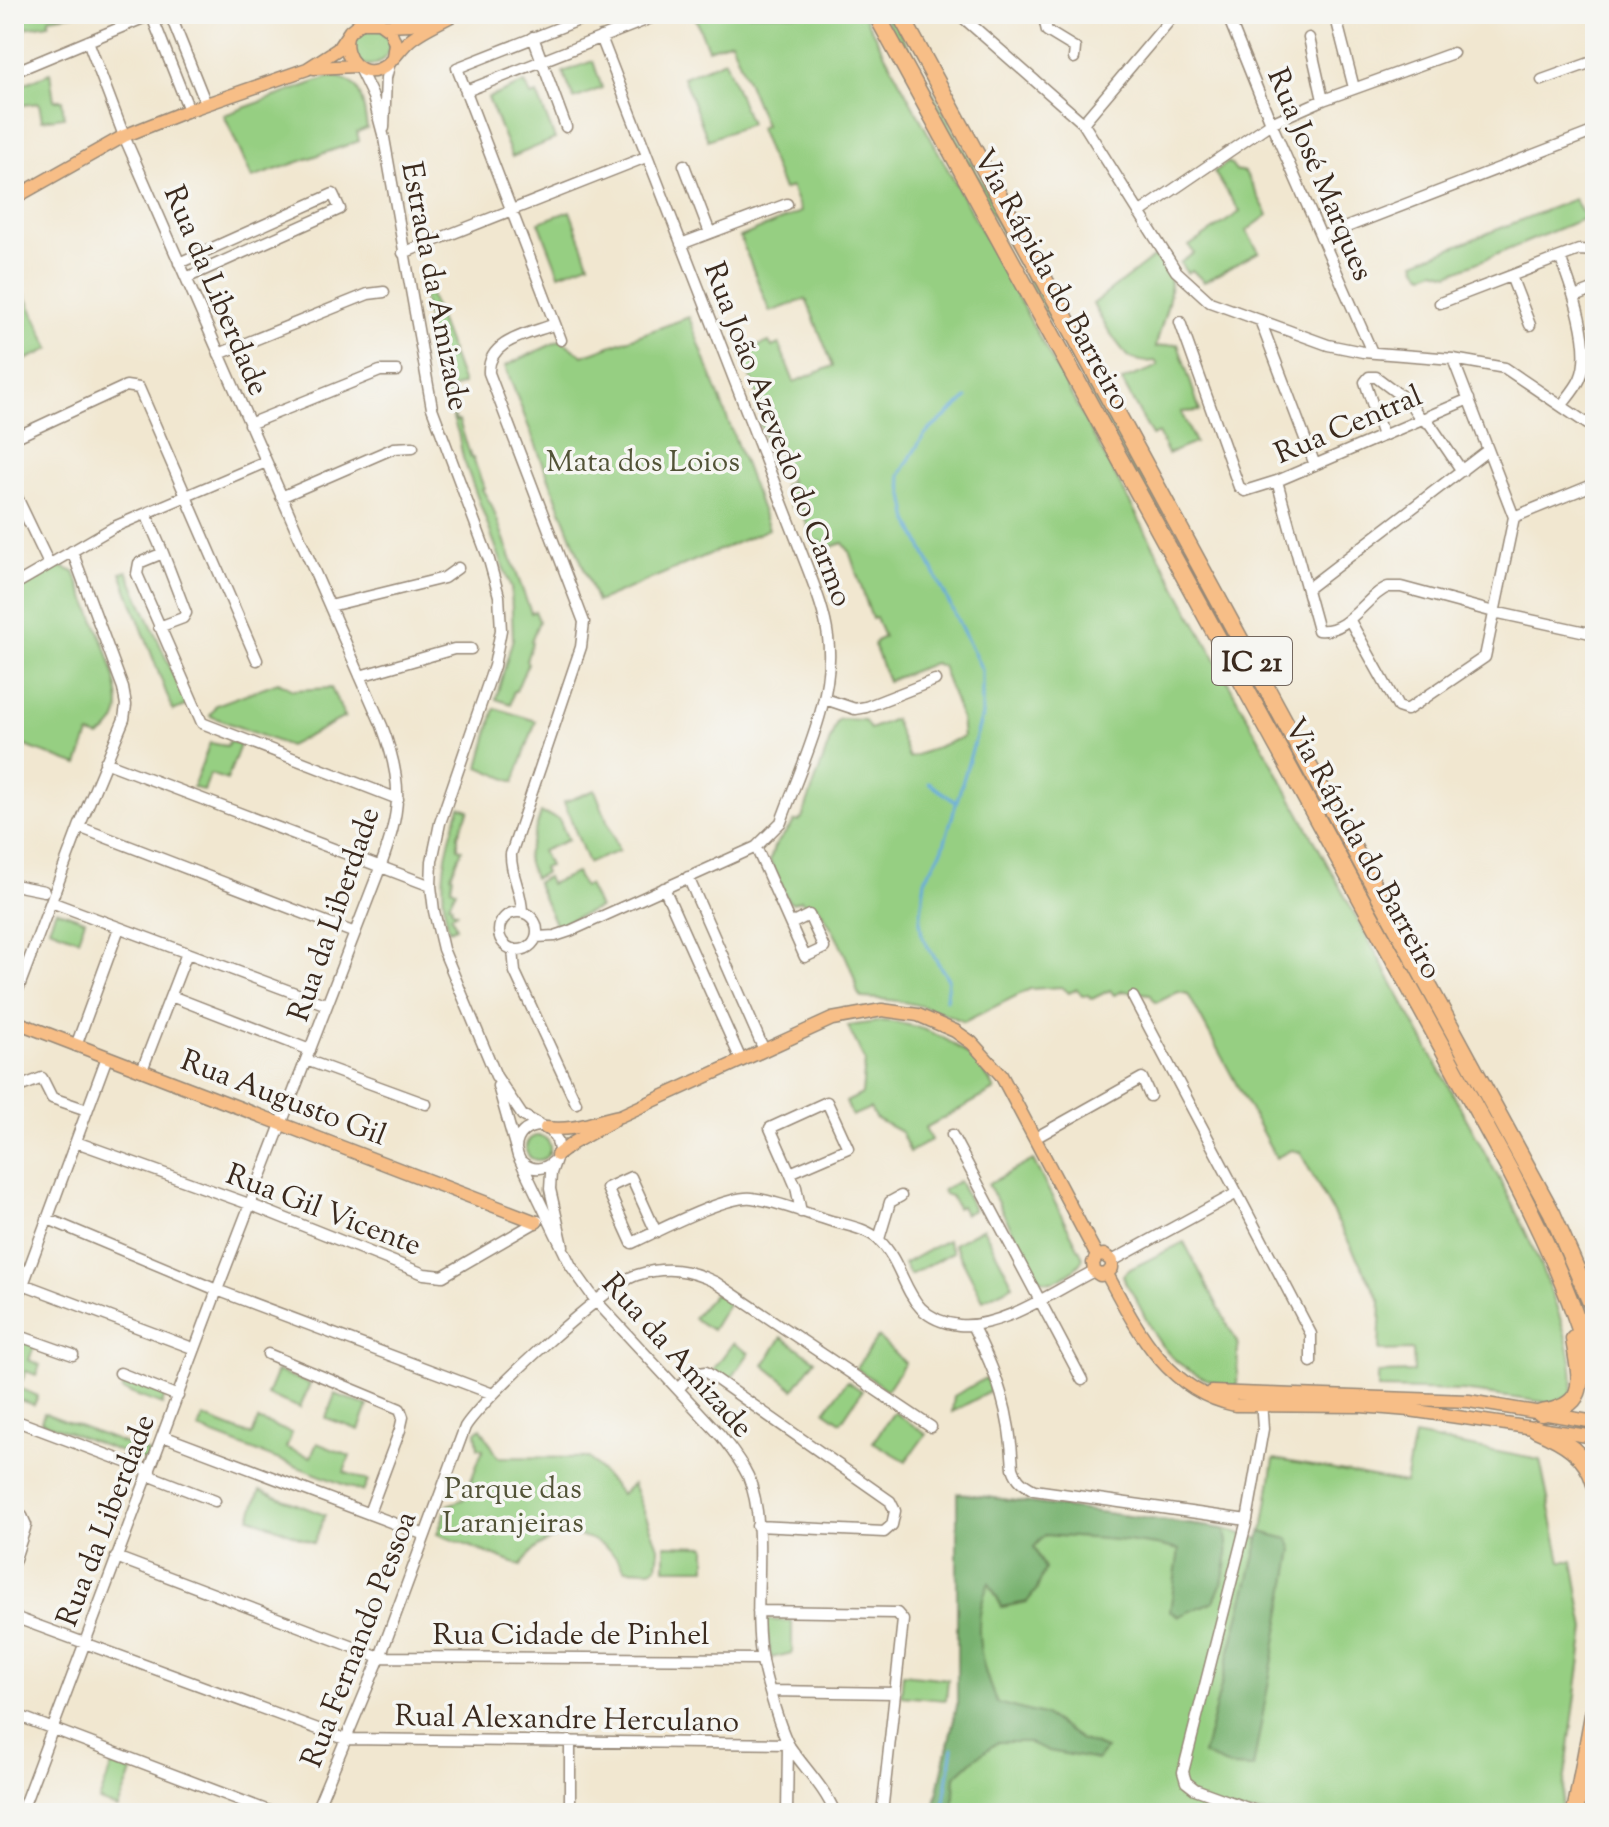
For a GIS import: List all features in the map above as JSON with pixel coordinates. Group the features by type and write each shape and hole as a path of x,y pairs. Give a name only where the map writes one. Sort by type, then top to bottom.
{"highway":[{"name":"Via Rápida do Barreiro","path":"876,14 1509,1169 1547,1242 1572,1302 1595,1382"},
{"name":"Via Rápida do Barreiro","path":"900,14 1552,1213 1595,1312"},
{"path":"1572,1302 1579,1389 1570,1405 1538,1421 1577,1451 1587,1464 1595,1484"},
{"path":"1575,1813 1595,1704"}],"main road":[{"path":"307,69 358,67 376,70 413,37 454,14"},
{"path":"14,198 124,136 307,69 338,49 352,26 361,22 411,24 454,14"},
{"path":"379,21 394,36 391,59"},
{"path":"352,26 346,52 358,67"},
{"path":"556,1157 573,1143 620,1116 842,1016 882,1010 918,1015 955,1031 988,1059 1001,1075 1097,1256"},
{"name":"Rua Augusto Gil","path":"14,1021 541,1219"},
{"path":"544,1127 573,1130 620,1116"},
{"path":"1097,1256 1104,1255 1112,1261 1112,1268 1100,1272"},
{"path":"1097,1256 1093,1263 1138,1334 1173,1372 1216,1401 1235,1405 1261,1400 1538,1421 1595,1422"},
{"path":"1538,1421 1595,1437"}],"street":[{"path":"14,72 152,14 189,110"},
{"path":"170,14 206,104"},
{"path":"561,340 457,68 594,14"},
{"path":"466,91 661,14"},
{"path":"959,14 1083,123 1176,271 1210,302 1328,345 1505,368 1595,429"},
{"path":"1043,14 1047,31 1075,48 1074,58"},
{"path":"1083,123 1175,14"},
{"name":"Rua José Marques","path":"1227,14 1271,123 1372,352"},
{"path":"1335,14 1354,88"},
{"path":"533,37 566,127"},
{"name":"Rua João Azevedo do Carmo","path":"536,937 564,934 756,847 781,822 825,699 829,639 824,614 601,37"},
{"path":"1309,38 1323,100"},
{"name":"Rua da Liberdade","path":"22,1811 249,1204 380,868 397,814 398,799 392,754 124,136 88,41"},
{"path":"1139,213 1271,123 1354,88 1453,53"},
{"path":"384,138 386,78 391,59"},
{"path":"1542,80 1595,61"},
{"path":"358,67 373,97 384,138"},
{"path":"1321,237 1595,131"},
{"name":"Estrada da Amizade","path":"384,138 432,408 495,578 501,613 497,657 440,823 432,861 434,911 443,949"},
{"path":"403,253 646,157"},
{"path":"684,165 710,233"},
{"path":"179,263 333,194 340,209 186,278"},
{"path":"681,244 787,204"},
{"path":"1440,303 1579,250 1595,251"},
{"path":"1560,257 1575,297 1582,344 1581,377 1562,405"},
{"path":"1511,276 1530,325"},
{"path":"1575,297 1595,289"},
{"path":"219,354 368,294 384,292"},
{"path":"1260,320 1315,465"},
{"name":"Rua Central","path":"1180,322 1239,487 1245,491 1277,481 1469,399"},
{"path":"522,912 522,897 512,872 511,854 581,647 584,622 582,610 493,385 488,362 500,346 555,324"},
{"path":"1349,619 1398,707 1407,710 1485,657 1514,517 1453,359"},
{"path":"249,424 380,371 397,371"},
{"path":"1383,436 1365,382 1369,377 1376,377 1409,402 1421,419 1430,424 1462,471"},
{"path":"14,438 126,386 136,386 143,392 257,660"},
{"path":"281,497 394,448 413,447"},
{"path":"1307,589 1488,450"},
{"path":"14,585 114,527 266,462"},
{"path":"1277,481 1318,630 1329,632 1389,587 1401,587 1595,634"},
{"path":"1514,517 1595,484"},
{"path":"14,491 49,564"},
{"path":"146,514 186,613 183,618 159,627"},
{"path":"14,1000 79,827 124,719 125,695 72,551"},
{"path":"163,553 139,563 136,570 202,723 398,799"},
{"path":"330,606 444,578 458,568"},
{"path":"360,676 454,649 471,649"},
{"path":"825,699 855,709 935,680"},
{"path":"105,762 431,886"},
{"path":"79,827 355,933"},
{"path":"756,847 791,924"},
{"path":"688,877 764,1050"},
{"path":"14,885 44,891"},
{"path":"664,888 741,1060"},
{"path":"51,902 327,1005"},
{"path":"522,912 535,921 536,937 527,948 513,949 501,939 501,923 513,913 522,912"},
{"path":"76,1046 119,928"},
{"name":"Rua da Amizade","path":"443,949 496,1076 522,1115 544,1127 557,1140 550,1189 563,1246 578,1278 737,1457 748,1477 754,1496 757,1526 762,1659 788,1744 809,1770 835,1813"},
{"path":"513,949 515,972 576,1103"},
{"path":"142,1070 187,953"},
{"path":"171,996 426,1104"},
{"path":"1133,997 1311,1334 1311,1362"},
{"path":"14,1309 107,1057"},
{"name":"Rua da Amizade","path":"496,1076 502,1110 541,1219 563,1246"},
{"path":"14,1089 42,1078 52,1098 87,1110"},
{"path":"1035,1138 1142,1078 1150,1096"},
{"path":"790,1173 848,1148 827,1102 770,1128 796,1187 801,1212"},
{"path":"544,1127 530,1127 521,1134 519,1156 537,1169 547,1167 556,1157"},
{"path":"952,1135 1082,1380"},
{"name":"Rua Gil Vicente","path":"76,1142 249,1204 424,1274 443,1276 541,1219"},
{"path":"656,1232 631,1177 607,1188 632,1243 741,1198 753,1198 871,1234 879,1239 918,1306 938,1320 972,1325 1003,1318 1100,1272"},
{"path":"1112,1261 1237,1193"},
{"path":"879,1239 890,1202 901,1196"},
{"path":"48,1219 217,1290 493,1394"},
{"name":"Rua Fernando Pessoa","path":"315,1813 380,1657 465,1427 493,1394 596,1301 635,1275 690,1270 715,1282 931,1427"},
{"path":"23,1284 195,1349"},
{"path":"972,1325 1003,1394 1009,1420 1013,1468 1016,1478 1023,1484 1034,1490 1247,1520"},
{"path":"14,1334 73,1355"},
{"path":"268,1354 400,1409 403,1417 400,1430 369,1513"},
{"path":"678,1389 692,1374 706,1372 890,1501 895,1511 892,1525 884,1532 757,1526"},
{"path":"120,1373 178,1396"},
{"path":"1261,1400 1263,1429 1247,1520 1183,1774 1195,1789 1261,1813"},
{"path":"14,1420 215,1501"},
{"path":"163,1436 425,1535"},
{"path":"14,1513 26,1521 14,1562"},
{"path":"116,1557 380,1657"},
{"path":"758,1611 897,1613 903,1620 882,1813"},
{"name":"Rual Alexandre Herculano","path":"14,1617 345,1739 788,1744"},
{"name":"Rua Cidade de Pinhel","path":"380,1657 762,1659"},
{"path":"771,1691 895,1693"},
{"path":"14,1714 274,1813"},
{"path":"570,1741 570,1813"},
{"path":"787,1813 788,1744"}],"green space":[{"path":"14,14 75,14 49,18 49,24 25,28 25,34 14,35"},
{"path":"694,14 863,14 1501,1182 1523,1226 1561,1320 1569,1350 1572,1376 1570,1395 1552,1403 1462,1391 1378,1389 1378,1373 1414,1372 1413,1350 1379,1351 1381,1302 1300,1152 1291,1150 1276,1158 1188,994 1178,992 1156,1003 1150,994 1123,991 1114,995 1110,990 1092,999 1088,995 1082,996 1077,989 1069,993 1062,987 1030,989 964,1022 914,1004 862,998 834,932 818,906 806,906 801,900 788,901 770,861 774,847 795,821 802,818 837,721 864,720 870,729 894,719 909,758 963,737 961,719 942,666 934,663 888,681 874,645 884,637 876,618 872,619 849,551 843,543 825,549 822,541 814,543 800,506 792,508 783,485 790,482 775,443 768,446 758,421 766,418 741,353 769,342 772,347 779,344 794,382 833,366 806,299 770,312 740,237 801,212 791,187 783,190 759,128 765,125 731,41 708,49"},
{"path":"883,14 890,14 1543,1211 1583,1300 1595,1353 1563,1262"},
{"path":"370,27 383,33 389,46 383,59 370,65 357,59 351,46 357,33"},
{"path":"725,60 750,124 708,140 683,77"},
{"path":"593,61 602,88 574,99 563,72"},
{"path":"50,73 54,100 62,100 64,117 42,120 39,103 14,106 14,88"},
{"path":"330,77 349,81 359,93 367,128 357,132 359,141 252,178 224,115"},
{"path":"525,83 531,96 537,94 555,139 512,157 488,98"},
{"path":"1229,162 1235,170 1245,172 1268,215 1246,231 1259,252 1204,282 1192,270 1187,273 1180,263 1194,253 1189,246 1240,212 1214,172"},
{"path":"1574,199 1585,218 1449,274 1436,270 1425,274 1415,262"},
{"path":"570,211 589,263 559,274 539,222"},
{"path":"1155,256 1169,276 1170,288 1156,347 1178,344 1200,411 1181,412 1195,443 1168,454 1158,433 1152,436 1122,381 1158,365 1155,361 1140,361 1127,355 1093,304"},
{"path":"425,282 452,353 434,360 421,283"},
{"path":"21,286 50,349 14,365 14,289"},
{"name":"Mata dos Loios","path":"689,317 769,529 597,602 505,366 561,340 583,356"},
{"path":"453,356 463,384 448,394 454,415 459,421 531,613 535,611 539,621 531,641 528,663 516,691 513,691 511,704 496,699 513,638 511,588 463,458 458,433 434,364"},
{"path":"59,566 74,572 104,643 119,700 115,721 99,737 89,734 78,765 14,742 14,592"},
{"path":"127,571 187,705 173,711 121,573"},
{"path":"278,682 293,690 331,688 345,717 289,746 210,716 216,705"},
{"path":"495,708 536,721 514,782 479,767"},
{"path":"229,741 240,745 227,780 210,774 204,791 193,787 210,743 227,746"},
{"path":"595,790 619,851 588,863 564,802"},
{"path":"460,807 469,810 458,835 458,848 462,850 451,875 451,888 456,890 449,904 457,912 451,915 456,927 449,930 445,914 444,868"},
{"path":"541,813 559,819 568,840 542,851 549,866 543,868 545,873 534,878 526,858"},
{"path":"576,873 583,887 588,885 599,908 556,926 536,882 547,877 550,884"},
{"path":"56,910 85,920 78,939 49,928"},
{"path":"883,1021 917,1027 948,1041 975,1062 995,1090 925,1128 931,1140 910,1152 901,1132 875,1118 870,1108 852,1116 846,1102 862,1094 865,1061 848,1026"},
{"path":"538,1136 546,1140 550,1148 546,1156 538,1160 530,1156 526,1148 530,1140"},
{"path":"1033,1160 1083,1257 1067,1274 1050,1281 1043,1280 1034,1272 988,1184"},
{"path":"959,1181 974,1210 965,1214 961,1206 957,1208 951,1196 942,1190"},
{"path":"983,1228 1013,1285 983,1300 954,1244"},
{"path":"947,1240 953,1252 910,1275 904,1264"},
{"path":"1184,1242 1238,1344 1237,1386 1200,1377 1169,1354 1126,1284 1123,1275 1130,1269"},
{"path":"715,1293 729,1302 712,1330 693,1318"},
{"path":"14,1337 35,1345 29,1360 40,1365 36,1375 26,1371 19,1388 38,1396 34,1405 14,1398"},
{"path":"782,1337 815,1360 794,1389 764,1365"},
{"path":"878,1337 905,1363 887,1390 856,1368"},
{"path":"733,1343 749,1353 729,1382 713,1370"},
{"path":"277,1371 310,1384 300,1408 267,1395"},
{"path":"986,1378 991,1391 952,1412 954,1396"},
{"path":"126,1380 165,1395 162,1405 122,1390"},
{"path":"847,1381 862,1391 841,1422 825,1411"},
{"path":"335,1394 368,1406 359,1430 326,1418"},
{"path":"894,1412 926,1434 906,1461 873,1442"},
{"path":"44,1413 150,1453 147,1462 41,1422"},
{"path":"203,1417 252,1436 258,1420 292,1433 286,1448 311,1457 317,1443 350,1456 344,1472 368,1481 363,1492 198,1429"},
{"name":"Parque das Laranjeiras","path":"481,1428 498,1457 589,1458 621,1494 633,1484 659,1549 657,1566 651,1570 625,1569 602,1545 588,1538 573,1536 545,1542 521,1566 437,1534 448,1505 464,1499 483,1449 478,1448 476,1432"},
{"path":"1414,1436 1540,1460 1561,1561 1573,1561 1585,1629 1560,1813 933,1813 957,1706 957,1493 1224,1529 1259,1539 1274,1459 1405,1483"},
{"path":"260,1490 325,1515 314,1543 250,1517"},
{"path":"957,1493 1224,1529 1227,1557 1214,1601 1179,1616 1170,1611 1179,1550 1162,1546 1045,1535 1034,1547 1045,1569 1037,1589 1027,1602 1002,1607 989,1583 980,1612 980,1643 986,1674 997,1703 1046,1716 1082,1740 1106,1749 1097,1760 1049,1751 1027,1742 998,1742 955,1777 953,1813 933,1813 957,1706"},
{"path":"1261,1532 1289,1539 1293,1550 1253,1768 1231,1767 1203,1755"},
{"path":"665,1545 706,1546 706,1568 665,1568"},
{"path":"768,1620 792,1621 792,1653 771,1658"},
{"path":"903,1674 948,1679 946,1700 901,1696"},
{"path":"112,1765 132,1772 118,1808 99,1801"}],"waterway":[{"path":"946,1000 948,979 922,937 920,920 925,880 943,848 982,716 982,670 909,521 900,475 924,435 967,398"},
{"path":"929,783 957,803"},
{"path":"942,1813 953,1748"}]}
